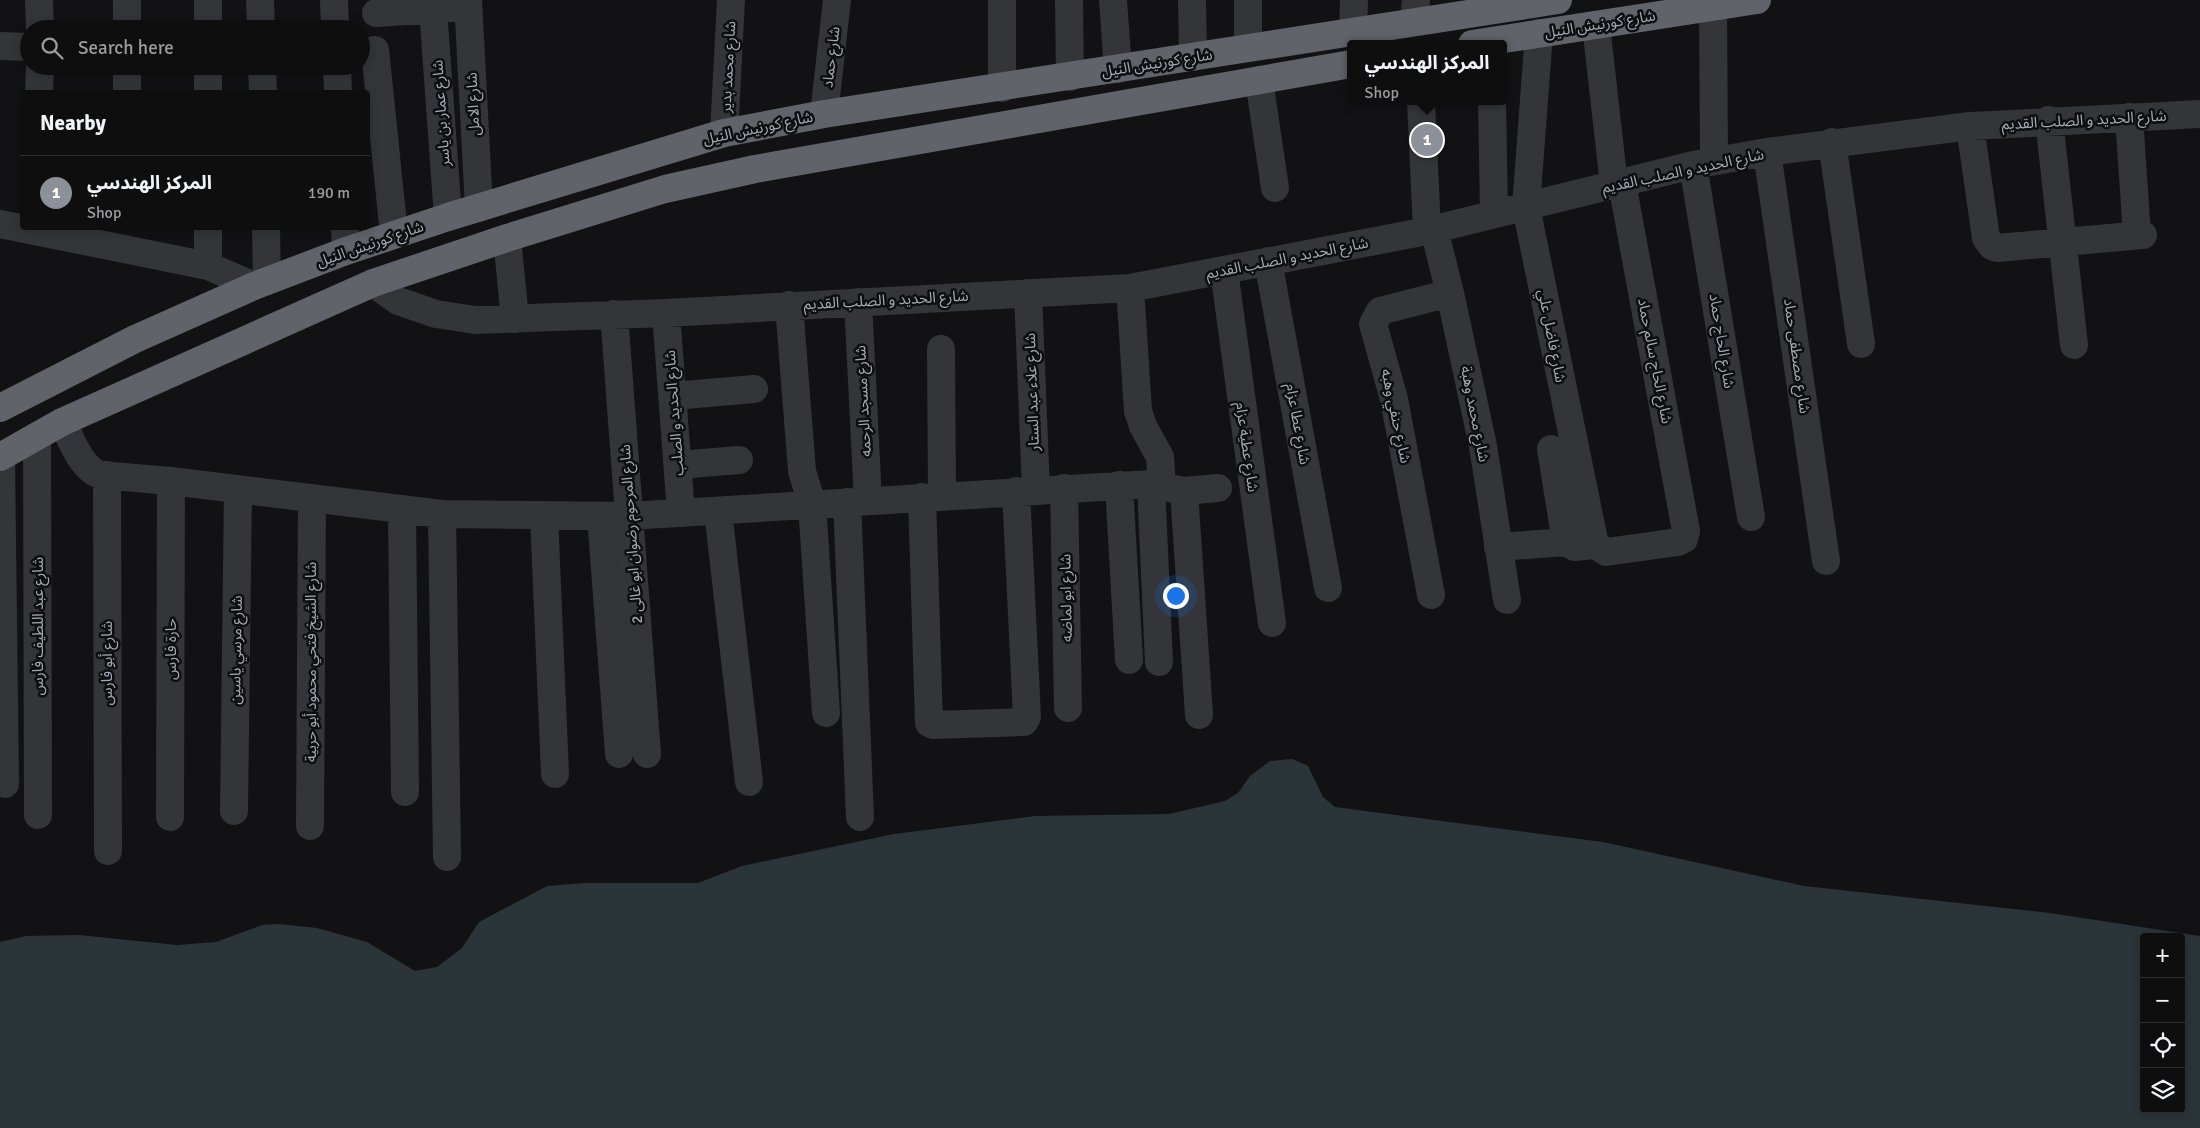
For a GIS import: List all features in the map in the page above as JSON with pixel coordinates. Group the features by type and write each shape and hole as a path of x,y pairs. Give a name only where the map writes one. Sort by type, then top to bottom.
{"highway":[{"name":"شارع كورنيش النيل","path":"0,408 135,339 261,284 345,240 394,234 724,133 824,114 1002,88 1353,32 1415,11 1558,0"},
{"name":"شارع كورنيش النيل","path":"1500,40 1757,0"},
{"path":"1270,77 1278,44"},
{"path":"1,457 62,422 373,283 506,238 665,189 755,169 1347,65"}],"street":[{"path":"39,0 40,20"},
{"path":"127,0 127,20"},
{"path":"208,0 208,20"},
{"path":"260,0 261,20"},
{"path":"334,0 335,20"},
{"name":"شارع محمد بدير","path":"724,133 731,0"},
{"name":"شارع حماد","path":"824,114 837,0"},
{"path":"1002,0 1002,88"},
{"path":"1069,0 1070,77"},
{"path":"1112,0 1118,69"},
{"path":"1192,0 1194,57"},
{"path":"1248,0 1248,48"},
{"path":"1353,32 1354,0"},
{"path":"376,13 419,7 468,4"},
{"name":"شارع الامل","path":"468,4 479,208"},
{"name":"شارع عمار بن ياسر","path":"419,7 448,217"},
{"name":"شارع الحاج حماد","path":"1713,7 1703,163 1751,517"},
{"name":"شارع الحاج سالم حماد","path":"1595,545 1606,552 1678,542 1684,539 1686,524 1618,184 1596,24"},
{"name":"شارع فاضل علي","path":"1539,33 1526,207 1595,545"},
{"path":"0,46 20,47"},
{"path":"375,50 394,234"},
{"path":"39,90 40,75"},
{"path":"127,75 127,90"},
{"path":"208,75 208,90"},
{"path":"262,75 263,90"},
{"path":"337,75 338,90"},
{"path":"1270,77 1275,188"},
{"name":"شارع محمد وهبة","path":"1421,105 1430,230 1450,293 1483,446 1507,600"},
{"path":"1492,105 1494,214"},
{"name":"شارع الحديد و الصلب القديم","path":"373,283 398,301 436,314 475,320 1130,288 1430,230 1703,163 1767,152 1832,142 1970,126 2049,120 2200,114"},
{"path":"1970,126 1986,238 1988,242 1997,248 2140,235 2129,117"},
{"path":"2049,120 2074,345"},
{"path":"1832,142 1860,344"},
{"name":"شارع مصطفى حماد","path":"1767,152 1826,561"},
{"path":"0,224 20,227"},
{"path":"48,230 72,232 208,266 261,284 266,230"},
{"path":"208,230 208,266"},
{"path":"506,238 515,319"},
{"name":"شارع عطا عزام","path":"1268,261 1328,588"},
{"name":"شارع عطية عزام","path":"1224,270 1272,624"},
{"path":"1130,288 1138,411 1142,426 1160,457 1166,486 1199,715"},
{"name":"شارع علاء عبد الستار","path":"932,497 929,723 933,725 1024,722 1027,717 1026,491 1028,293"},
{"name":"شارع حنفي وهبه","path":"1431,595 1394,399 1373,324 1380,311 1450,293"},
{"name":"شارع مسجد الرحمه","path":"858,302 860,817"},
{"path":"789,305 802,472 812,504 826,713"},
{"name":"شارع الحديد و الصلب","path":"666,312 681,513"},
{"name":"شارع المرحوم رضوان ابو غالى 2","path":"614,314 647,754"},
{"path":"932,497 942,349"},
{"path":"673,396 754,389"},
{"path":"62,422 88,468 94,473 442,514 629,516 1119,485 1218,488"},
{"name":"شارع عبد اللطيف فارس","path":"37,436 38,815"},
{"path":"1551,449 1566,542"},
{"path":"1,457 5,784"},
{"path":"678,465 739,460"},
{"name":"شارع أبو فارس","path":"107,476 108,851"},
{"name":"حارة فارس","path":"170,817 172,481"},
{"path":"1119,485 1129,660"},
{"path":"1160,662 1166,486"},
{"name":"شارع ابو لماضه","path":"1064,488 1068,708"},
{"name":"شارع مرسي ياسين","path":"234,811 238,489"},
{"name":"شارع الشيخ فتحي محمود أبو حربية","path":"310,826 312,498"},
{"path":"402,510 405,792"},
{"path":"718,511 750,782"},
{"path":"442,514 447,857"},
{"path":"544,516 555,774"},
{"path":"601,516 619,754"},
{"path":"1498,547 1566,542 1574,547 1595,545"}],"shaded area":[{"path":"1292,759 1308,766 1323,797 1335,807 1603,842 1804,886 2050,913 2180,933 2140,933 2140,1113 2185,1113 2185,934 2200,936 2200,1128 0,1128 0,942 26,936 79,935 177,945 216,942 262,925 279,924 317,928 367,942 415,971 437,967 462,948 479,922 547,886 585,883 698,883 742,866 894,834 1035,816 1169,814 1225,801 1238,793 1250,776 1270,761"}],"place":[{"name":"المركز الهندسي","path":"1427,140"}]}
